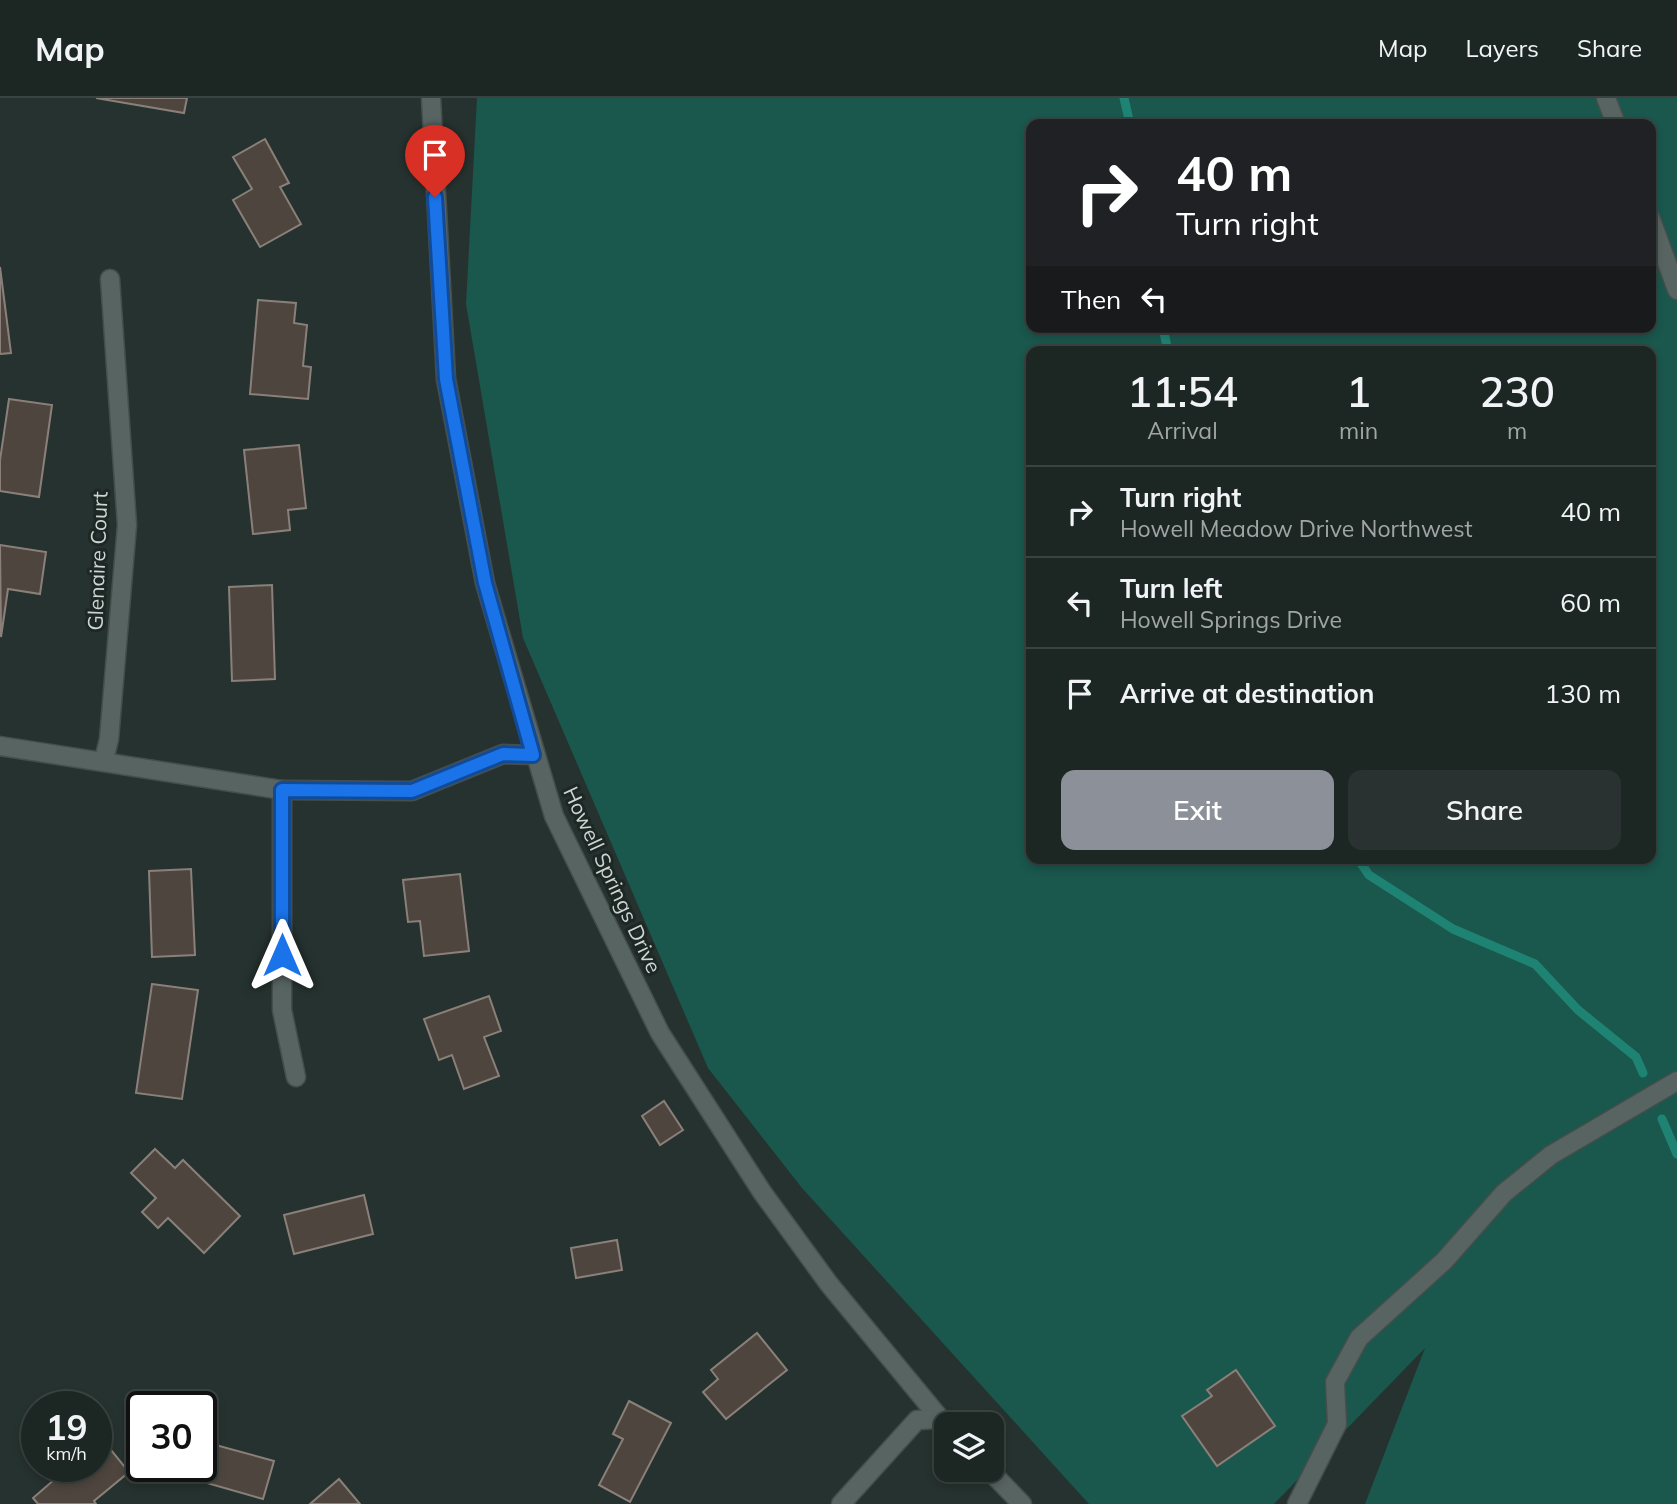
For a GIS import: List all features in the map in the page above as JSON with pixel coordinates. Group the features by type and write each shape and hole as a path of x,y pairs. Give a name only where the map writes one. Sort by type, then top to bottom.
{"street":[{"name":"Howell Springs Drive","path":"431,98 446,379 485,583 533,755 554,816 660,1033 762,1192 829,1284 934,1412"},
{"path":"1606,98 1614,119"},
{"path":"1656,233 1677,290"},
{"name":"Glenaire Court","path":"104,760 109,739 127,526 110,279"},
{"path":"0,746 104,760 282,790 412,791 503,754 533,755"},
{"path":"282,790 282,1010 296,1077"},
{"path":"1297,1504 1337,1424 1335,1382 1359,1338 1444,1261 1504,1193 1551,1155 1677,1081"},
{"path":"841,1504 917,1420 934,1422"},
{"path":"1001,1482 1022,1504"}],"green space":[{"path":"477,98 1677,98 1677,1504 1365,1504 1425,1348 1274,1504 1089,1504 802,1188 708,1068 523,638 466,304"}],"building":[{"path":"96,98 187,98 184,113"},
{"path":"265,139 289,183 280,187 301,224 260,247 233,200 252,189 233,157"},
{"path":"0,267 11,353 0,354"},
{"path":"258,300 296,303 294,323 307,325 303,366 311,367 308,399 250,394"},
{"path":"9,399 52,405 39,497 0,491 0,460"},
{"path":"299,445 306,508 288,510 290,530 253,534 244,450"},
{"path":"0,545 46,552 40,594 8,589 1,637"},
{"path":"272,585 275,679 232,681 229,587"},
{"path":"191,869 195,955 152,957 149,871"},
{"path":"460,874 469,951 424,956 420,921 408,922 403,880"},
{"path":"152,984 198,990 182,1099 136,1093"},
{"path":"489,996 501,1031 484,1037 499,1076 464,1089 452,1055 439,1060 424,1019"},
{"path":"664,1101 683,1130 660,1145 642,1116"},
{"path":"155,1149 175,1168 183,1160 240,1216 204,1253 168,1218 158,1228 142,1212 156,1198 131,1173"},
{"path":"364,1195 373,1234 294,1254 284,1215"},
{"path":"617,1240 622,1270 576,1278 571,1248"},
{"path":"757,1333 787,1370 726,1419 703,1392 718,1379 711,1370"},
{"path":"1236,1370 1275,1426 1217,1466 1182,1416 1212,1396 1207,1390"},
{"path":"629,1401 671,1423 630,1502 599,1485 623,1439 613,1434"},
{"path":"217,1445 274,1461 263,1499 204,1482 217,1482"},
{"path":"112,1451 126,1468 126,1474 94,1501 96,1504 38,1504 33,1498 52,1482 112,1482"},
{"path":"339,1479 360,1504 310,1504"}],"waterway":[{"path":"1124,98 1129,119"},
{"path":"1164,333 1167,346"},
{"path":"1361,864 1369,875 1453,929 1535,964 1578,1010 1636,1057 1643,1073"},
{"path":"1662,1119 1677,1154"}],"route":[{"path":"282,955 282,790 412,791 503,754 533,755 485,583 446,379 435,197"}]}
